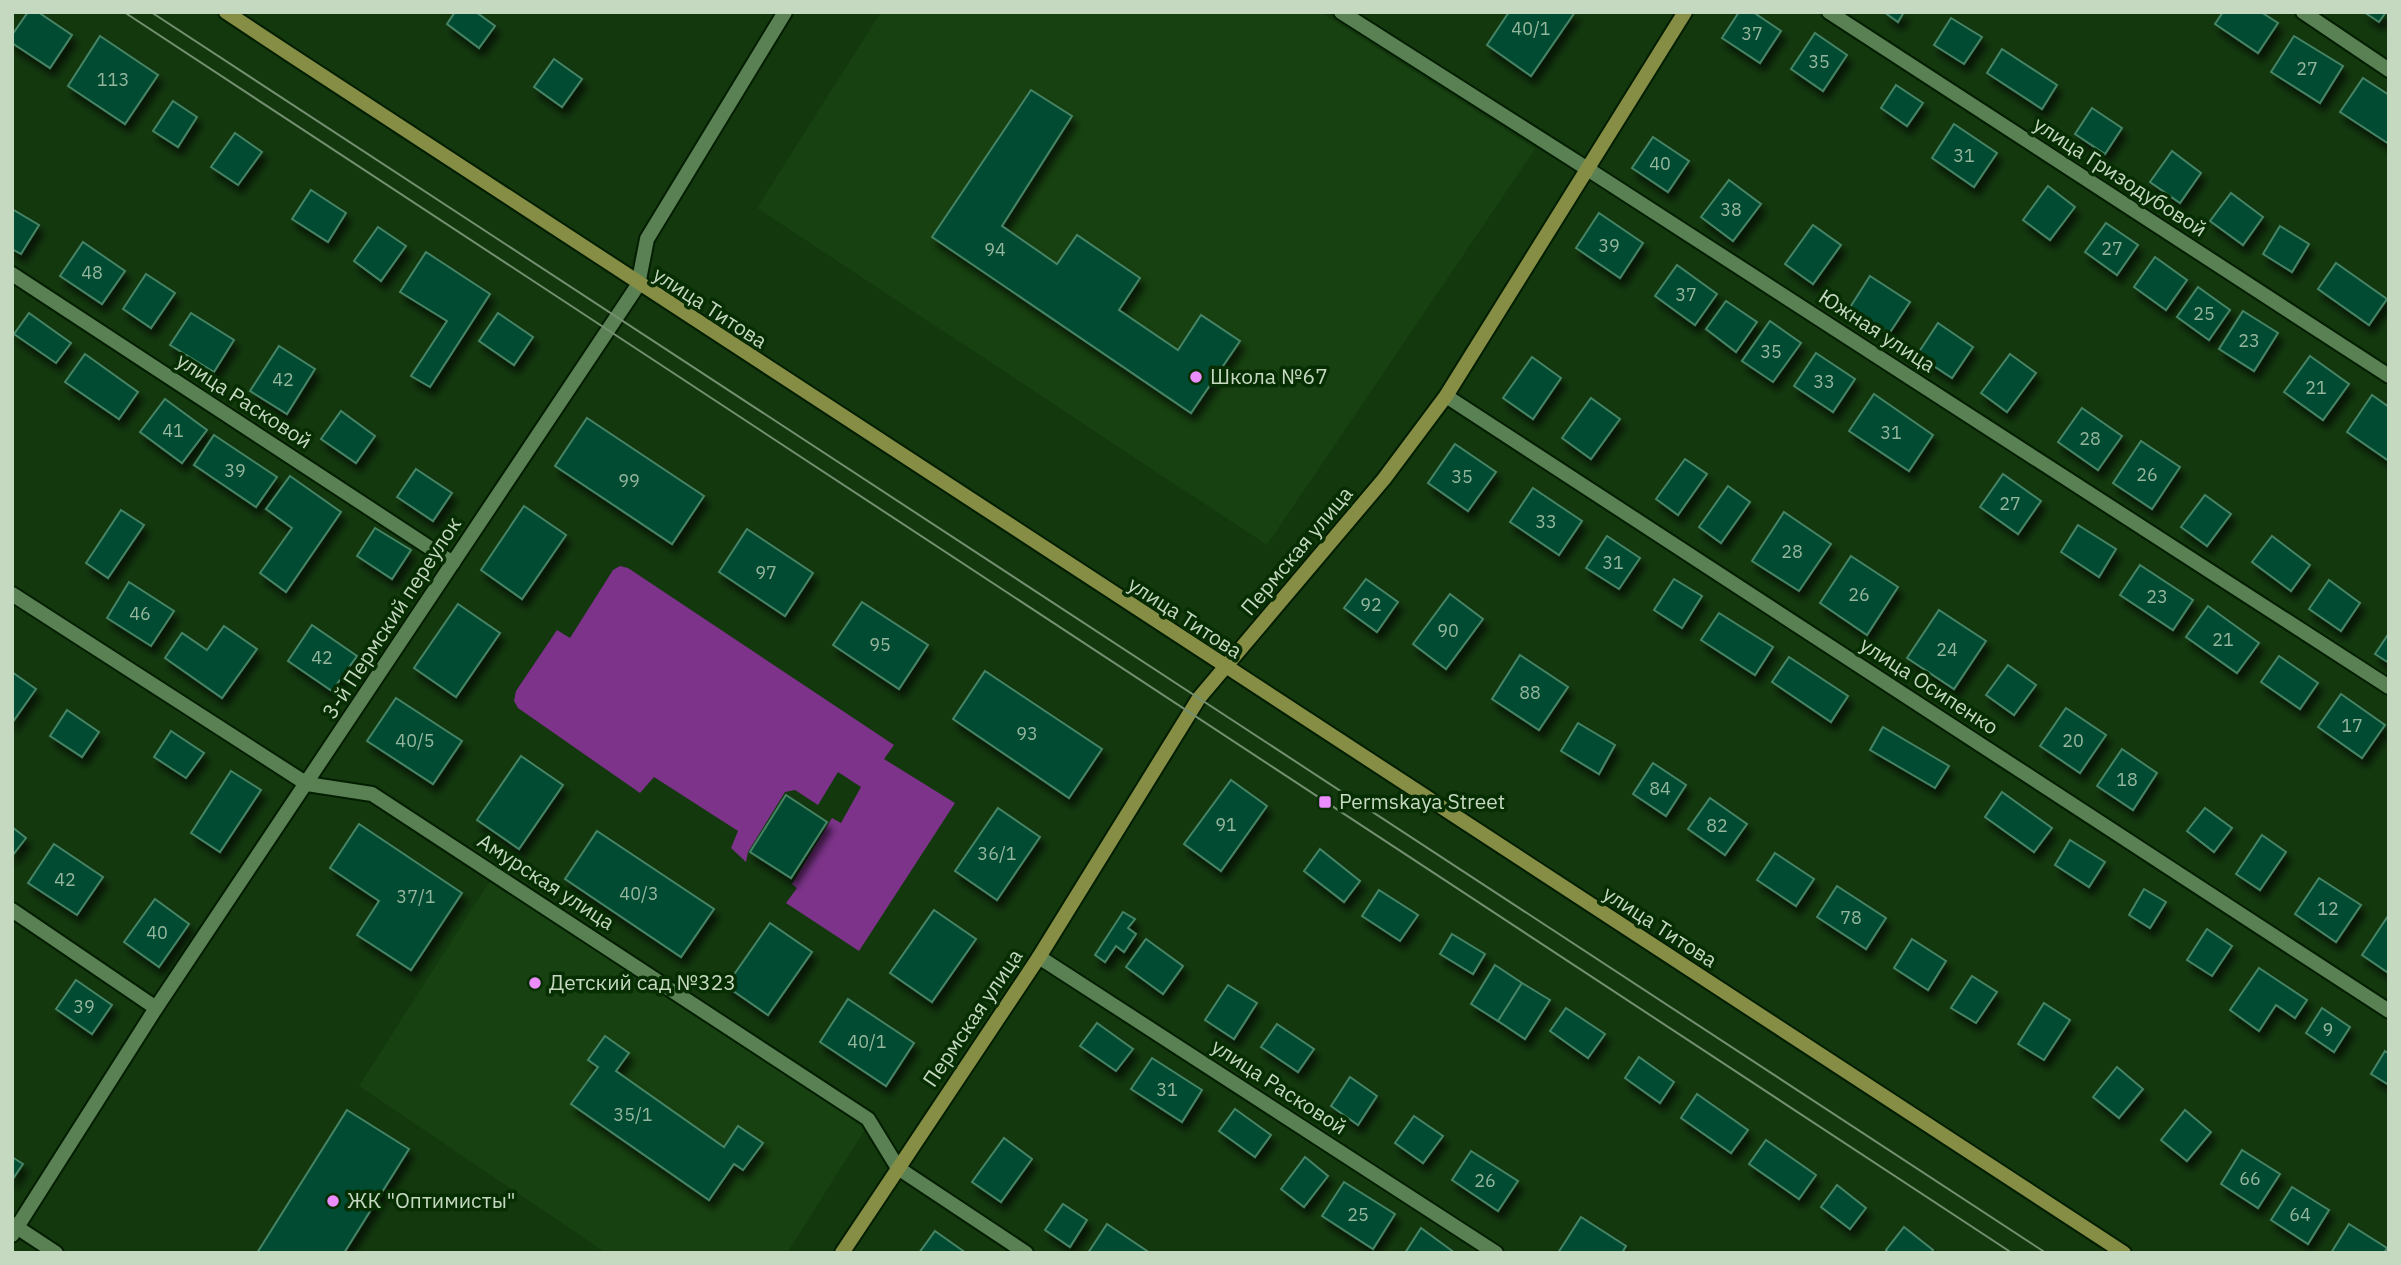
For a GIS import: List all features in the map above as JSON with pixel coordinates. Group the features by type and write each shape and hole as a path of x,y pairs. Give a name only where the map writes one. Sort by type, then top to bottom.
{"street":[{"name":"улица Титова","path":"226,12 1225,670 2124,1253"},
{"name":"3-й Пермский переулок","path":"14,1229 156,1008 638,285 647,239 785,12"},
{"name":"Южная улица","path":"1341,12 2389,687"},
{"name":"Пермская улица","path":"842,1253 1039,957 1199,698 1384,480 1446,396 1685,12"},
{"name":"улица Гризодубовой","path":"1829,12 2389,376"},
{"path":"2303,12 2389,70"},
{"name":"улица Расковой","path":"12,274 453,563"},
{"name":"улица Осипенко","path":"1446,396 2389,1011"},
{"name":"Амурская улица","path":"12,594 307,784 372,793 868,1119 898,1168 1026,1253"},
{"path":"12,910 156,1008"},
{"name":"улица Расковой","path":"1039,957 1496,1253"},
{"path":"14,1229 56,1253"}],"shaded area":[{"name":"Школа №67","path":"881,12 1320,12 1535,149 1267,545 757,208"},
{"path":"620,566 628,568 894,745 884,759 955,803 859,951 786,903 797,888 792,884 832,818 841,823 861,787 838,772 818,805 795,790 785,792 748,852 746,862 731,848 738,831 654,777 640,793 518,708 514,701 516,691 557,630 570,638 613,570"},
{"name":"Детский сад №323","path":"490,881 866,1128 787,1253 606,1253 359,1086"}],"building":[{"path":"28,12 38,12 72,35 50,68 12,43 12,35"},
{"path":"455,12 476,12 495,26 479,48 447,24"},
{"path":"1509,12 1575,12 1531,76 1487,45"},
{"path":"1739,12 1753,12 1781,31 1760,63 1722,38"},
{"path":"1884,12 1904,12 1898,22"},
{"path":"2223,12 2261,12 2278,23 2258,53 2215,24"},
{"path":"2364,12 2386,12 2379,22"},
{"path":"1951,18 1982,37 1964,64 1934,45"},
{"path":"1815,33 1847,55 1823,91 1791,69"},
{"path":"100,36 158,75 125,124 68,86"},
{"path":"2294,36 2343,66 2320,103 2271,72"},
{"path":"2002,49 2057,85 2042,109 1987,73"},
{"path":"554,59 582,79 562,107 534,87"},
{"path":"2363,78 2389,95 2389,144 2340,112"},
{"path":"1896,85 1923,103 1907,126 1881,108"},
{"path":"1031,90 1072,116 1002,226 1057,264 1077,235 1140,278 1119,310 1178,350 1201,315 1240,341 1191,413 932,237"},
{"path":"173,101 197,117 178,147 153,131"},
{"path":"2092,108 2122,128 2105,154 2075,134"},
{"path":"1954,124 1997,153 1974,187 1932,158"},
{"path":"235,133 262,152 238,185 211,167"},
{"path":"1653,137 1689,161 1668,192 1632,168"},
{"path":"2172,151 2201,173 2180,203 2150,182"},
{"path":"1729,180 1761,204 1733,241 1701,217"},
{"path":"2048,186 2075,207 2050,240 2023,220"},
{"path":"311,190 346,213 328,242 292,219"},
{"path":"2231,193 2263,217 2243,245 2210,221"},
{"path":"12,209 39,225 21,254 12,249"},
{"path":"1599,213 1643,243 1620,278 1576,248"},
{"path":"2106,223 2138,245 2117,275 2085,252"},
{"path":"1813,225 1841,245 1813,284 1785,264"},
{"path":"2280,226 2309,244 2292,272 2263,254"},
{"path":"378,227 406,246 381,281 354,261"},
{"path":"83,242 125,271 102,304 60,276"},
{"path":"426,252 490,294 430,387 411,376 447,321 400,292"},
{"path":"2155,257 2187,280 2166,310 2134,287"},
{"path":"2336,263 2387,299 2369,325 2318,289"},
{"path":"1677,265 1717,294 1695,325 1655,296"},
{"path":"146,274 175,293 151,328 123,309"},
{"path":"1870,276 1910,302 1889,334 1849,309"},
{"path":"2198,287 2230,310 2209,340 2177,317"},
{"path":"1726,301 1757,322 1736,352 1706,329"},
{"path":"2243,311 2278,333 2254,371 2219,349"},
{"path":"29,313 71,343 56,363 14,334"},
{"path":"191,313 234,340 214,372 170,345"},
{"path":"498,313 533,337 514,365 479,341"},
{"path":"1770,321 1801,343 1773,382 1742,361"},
{"path":"1938,323 1973,347 1952,378 1917,355"},
{"path":"279,346 315,369 287,414 250,391"},
{"path":"1816,353 1855,379 1833,412 1794,386"},
{"path":"85,354 138,392 119,419 65,382"},
{"path":"2010,354 2036,373 2007,412 1981,393"},
{"path":"2310,356 2349,384 2323,420 2284,392"},
{"path":"1532,357 1561,378 1533,419 1503,398"},
{"path":"1874,394 1933,435 1909,471 1849,431"},
{"path":"2372,395 2389,407 2389,461 2347,432"},
{"path":"1591,398 1620,419 1591,459 1562,438"},
{"path":"165,399 207,430 182,463 140,432"},
{"path":"2082,408 2122,436 2098,470 2058,442"},
{"path":"341,411 375,436 356,463 321,439"},
{"path":"587,418 704,496 672,544 555,466"},
{"path":"214,435 277,477 256,507 194,465"},
{"path":"2141,441 2180,467 2152,509 2113,483"},
{"path":"1455,444 1496,472 1468,511 1428,483"},
{"path":"1685,459 1707,474 1678,515 1656,499"},
{"path":"416,469 452,493 433,521 397,497"},
{"path":"2003,474 2041,501 2018,534 1980,507"},
{"path":"290,476 341,512 286,592 260,573 292,528 266,509"},
{"path":"1728,486 1750,502 1721,543 1699,527"},
{"path":"1533,488 1582,521 1559,555 1510,522"},
{"path":"2205,495 2231,514 2207,546 2181,527"},
{"path":"524,506 566,535 522,599 481,570"},
{"path":"121,510 144,525 108,578 86,563"},
{"path":"1784,512 1831,544 1799,591 1752,561"},
{"path":"2078,525 2116,549 2099,577 2061,552"},
{"path":"375,528 411,550 392,579 357,556"},
{"path":"747,529 813,573 785,616 719,572"},
{"path":"1607,536 1640,558 1619,589 1586,568"},
{"path":"2272,536 2310,565 2291,591 2252,562"},
{"path":"1851,556 1898,587 1867,635 1820,603"},
{"path":"2140,565 2193,600 2173,630 2120,595"},
{"path":"1366,579 1398,602 1377,632 1344,608"},
{"path":"1674,579 1702,596 1682,628 1654,610"},
{"path":"2329,580 2360,603 2341,631 2309,609"},
{"path":"129,582 174,611 151,646 107,618"},
{"path":"1450,594 1483,619 1446,669 1413,644"},
{"path":"862,602 928,645 899,689 833,645"},
{"path":"458,604 500,633 456,697 414,668"},
{"path":"2208,606 2259,643 2237,673 2186,637"},
{"path":"1939,610 1986,641 1954,689 1907,658"},
{"path":"1719,613 1773,647 1755,675 1701,640"},
{"path":"312,625 357,656 332,691 288,661"},
{"path":"224,626 257,649 222,698 165,658 182,633 207,650"},
{"path":"2389,633 2389,663 2375,654"},
{"path":"1520,655 1568,687 1539,730 1492,699"},
{"path":"2279,656 2318,683 2300,709 2261,682"},
{"path":"1789,657 1848,696 1831,722 1772,682"},
{"path":"2008,665 2036,685 2014,715 1986,695"},
{"path":"985,671 1102,749 1069,798 953,719"},
{"path":"12,672 36,689 12,723"},
{"path":"2341,694 2385,725 2362,758 2318,727"},
{"path":"396,698 462,741 433,784 367,741"},
{"path":"2066,708 2106,735 2080,773 2040,746"},
{"path":"67,710 99,732 82,757 50,736"},
{"path":"1578,723 1615,745 1599,774 1561,751"},
{"path":"1883,727 1949,766 1935,788 1870,750"},
{"path":"171,731 204,753 186,778 154,757"},
{"path":"2122,749 2157,773 2133,810 2097,786"},
{"path":"521,756 563,785 519,849 477,820"},
{"path":"1653,763 1686,785 1666,816 1633,794"},
{"path":"231,771 261,790 220,852 191,833"},
{"path":"1231,780 1267,806 1221,871 1184,844"},
{"path":"2002,792 2052,828 2034,852 1985,817"},
{"path":"786,795 827,822 791,878 750,852"},
{"path":"1710,798 1747,824 1725,855 1688,829"},
{"path":"998,808 1040,837 997,900 955,871"},
{"path":"2205,808 2232,828 2214,852 2187,831"},
{"path":"359,824 462,893 411,970 357,935 379,901 330,868"},
{"path":"12,827 26,838 12,856"},
{"path":"597,831 714,909 681,957 565,879"},
{"path":"2262,835 2286,852 2260,890 2236,874"},
{"path":"2070,840 2105,862 2089,887 2055,865"},
{"path":"54,844 103,877 77,915 28,883"},
{"path":"1320,849 1360,881 1344,902 1304,871"},
{"path":"1775,853 1814,879 1796,906 1757,880"},
{"path":"2319,878 2361,905 2336,942 2295,914"},
{"path":"1837,886 1886,918 1866,949 1817,917"},
{"path":"2144,889 2166,902 2150,928 2129,915"},
{"path":"1379,890 1418,915 1400,941 1362,916"},
{"path":"155,899 189,924 159,967 124,942"},
{"path":"934,910 976,939 932,1002 890,973"},
{"path":"1123,912 1135,919 1128,928 1136,934 1124,952 1116,946 1105,962 1095,955"},
{"path":"2388,916 2389,969 2387,972 2362,955"},
{"path":"770,923 812,952 768,1015 726,986"},
{"path":"2207,929 2232,946 2212,976 2187,960"},
{"path":"1452,934 1485,954 1473,974 1440,954"},
{"path":"1146,939 1183,966 1163,994 1126,967"},
{"path":"1912,939 1946,961 1928,990 1894,968"},
{"path":"1495,965 1522,983 1498,1021 1471,1004"},
{"path":"2259,968 2307,1000 2295,1018 2276,1005 2259,1031 2230,1010"},
{"path":"1972,976 1997,992 1976,1023 1951,1008"},
{"path":"76,980 112,1005 92,1034 56,1009"},
{"path":"1522,983 1550,1000 1525,1039 1498,1021"},
{"path":"1228,985 1257,1003 1234,1039 1205,1020"},
{"path":"848,999 914,1043 886,1086 820,1042"},
{"path":"2044,1003 2070,1020 2044,1060 2018,1044"},
{"path":"1566,1008 1605,1034 1588,1058 1550,1031"},
{"path":"2322,1008 2350,1027 2334,1052 2306,1033"},
{"path":"1097,1023 1133,1049 1116,1071 1080,1046"},
{"path":"1277,1024 1314,1049 1298,1072 1261,1047"},
{"path":"605,1036 629,1053 616,1071 724,1147 738,1126 763,1143 743,1170 734,1164 709,1200 571,1104 598,1067 588,1060"},
{"path":"2385,1051 2389,1054 2389,1085 2371,1074"},
{"path":"1639,1057 1674,1082 1660,1103 1625,1078"},
{"path":"1152,1058 1202,1090 1182,1122 1131,1089"},
{"path":"2117,1067 2143,1089 2119,1118 2093,1097"},
{"path":"1350,1077 1377,1096 1358,1125 1331,1106"},
{"path":"1697,1094 1748,1130 1731,1153 1681,1118"},
{"path":"1235,1109 1271,1135 1255,1157 1219,1131"},
{"name":"ЖК \"Оптимисты\"","path":"347,1110 409,1149 344,1253 257,1253"},
{"path":"2185,1110 2211,1132 2187,1161 2161,1140"},
{"path":"1414,1116 1443,1136 1423,1163 1395,1143"},
{"path":"1004,1138 1032,1159 1001,1202 972,1182"},
{"path":"1766,1140 1816,1175 1799,1199 1749,1164"},
{"path":"2242,1150 2280,1174 2258,1208 2221,1184"},
{"path":"1471,1151 1518,1181 1498,1211 1452,1180"},
{"path":"12,1157 23,1164 12,1180"},
{"path":"1305,1157 1328,1176 1304,1207 1281,1189"},
{"path":"1344,1182 1395,1214 1373,1249 1322,1216"},
{"path":"1837,1185 1866,1208 1850,1229 1821,1207"},
{"path":"2292,1187 2329,1210 2308,1244 2271,1220"},
{"path":"1063,1204 1087,1220 1070,1247 1045,1230"},
{"path":"1581,1217 1626,1246 1622,1253 1558,1253"},
{"path":"1107,1224 1150,1253 1088,1253"},
{"path":"2349,1224 2387,1248 2384,1253 2331,1253"},
{"path":"1904,1227 1933,1250 1931,1253 1889,1253 1886,1250"},
{"path":"1421,1228 1455,1253 1405,1253"},
{"path":"935,1231 966,1253 919,1253"}],"tram line":[{"path":"124,12 2012,1253"},
{"path":"151,12 2046,1253"}],"place":[{"name":"Школа №67","path":"1196,377"},
{"name":"Permskaya Street","path":"1325,802"},
{"name":"Детский сад №323","path":"535,983"},
{"name":"ЖК \"Оптимисты\"","path":"333,1201"}]}
